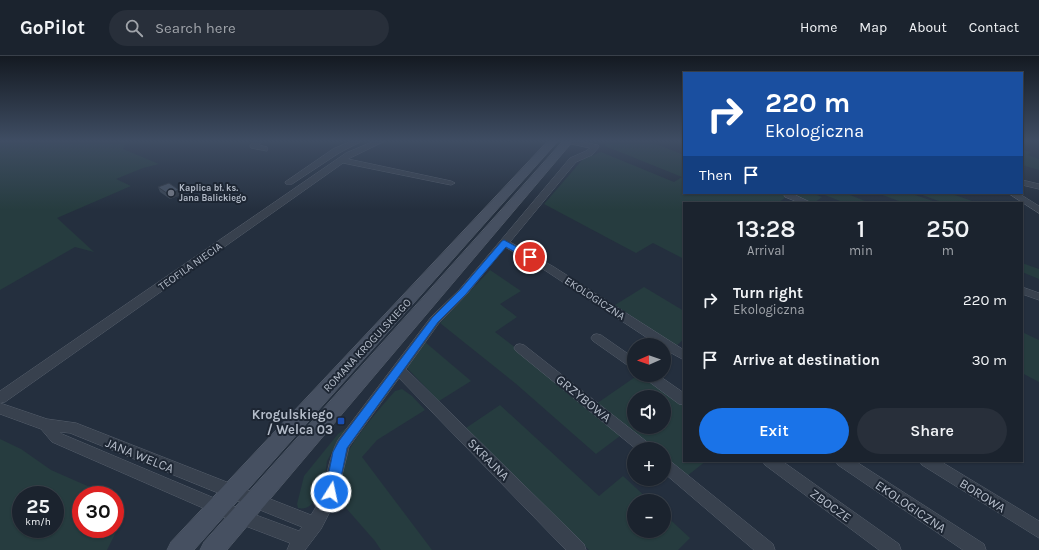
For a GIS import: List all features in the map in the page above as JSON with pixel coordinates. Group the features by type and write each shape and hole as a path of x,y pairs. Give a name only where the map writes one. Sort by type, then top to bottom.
{"main road":[{"name":"ROMANA KROGULSKIEGO","path":"179,550 541,163"},
{"name":"ROMANA KROGULSKIEGO","path":"212,550 543,163"}],"street":[{"path":"289,182 317,163"},
{"name":"TEOFILA NIECIA","path":"0,398 338,163"},
{"path":"356,163 451,183"},
{"path":"226,499 248,509 299,545 315,524 325,506 331,492 339,452 343,444 435,320 463,292 570,163"},
{"path":"1023,182 1039,187"},
{"path":"1014,194 1039,210"},
{"path":"788,195 806,202"},
{"name":"EKOLOGICZNA","path":"504,243 550,269 683,355"},
{"path":"1023,290 1039,297"},
{"path":"597,338 627,359"},
{"name":"GRZYBOWA","path":"520,348 637,442"},
{"name":"SKRAJNA","path":"398,370 578,550"},
{"path":"659,382 683,399"},
{"name":"JANA WELCA","path":"0,408 46,425 71,427 226,499"},
{"name":"JANA WELCA","path":"46,425 57,438 226,499"},
{"name":"ZBOCZE","path":"771,462 893,550"},
{"name":"EKOLOGICZNA","path":"846,462 978,550"},
{"name":"BOROWA","path":"929,462 1039,530"},
{"path":"671,470 767,550"},
{"path":"226,499 248,509 315,524"}],"green space":[{"path":"0,163 159,164 143,168 116,179 131,186 57,218 94,252 75,247 0,290"},
{"path":"579,163 628,163 674,182 682,177 647,163 683,163 683,194 790,194 779,202 683,202 683,258 653,243 636,253 544,204"},
{"path":"1023,163 1039,163 1039,170 1023,165"},
{"path":"790,194 814,194 822,197 815,202 811,202"},
{"path":"822,194 848,194 868,202 842,202"},
{"path":"880,194 912,194 933,201 932,202 901,202"},
{"path":"920,194 952,194 975,202 941,202"},
{"path":"1023,263 1039,269 1039,279 1023,272"},
{"path":"490,270 521,291 500,304 517,317 495,332 554,377 596,404 628,382 664,382 683,396 683,462 705,462 682,480 671,471 671,442 635,442 624,433 596,454 515,383 440,323"},
{"path":"644,287 683,310 683,340 676,346 671,343 671,338 664,338 615,305"},
{"path":"1023,332 1039,340 1039,382 1023,374"},
{"path":"425,342 471,381 439,401 408,369 407,364"},
{"path":"402,389 412,396 425,410 377,440 362,457 432,550 381,550 339,500 345,459 353,443 395,391"},
{"path":"500,405 599,496 623,476 627,480 627,486 634,486 642,494 627,494 627,538 671,538 671,520 690,538 678,550 589,550 466,428"},
{"path":"349,426 338,441 327,461 322,496 317,496 312,504 305,508 298,508 297,504 304,476 338,434"},
{"path":"0,439 21,449 51,470 87,486 72,486 72,538 113,538 107,550 0,550"}],"building":[{"path":"169,183 179,190 168,194 158,187"}],"place":[{"name":"Kaplica bł. ks. Jana Balickiego","path":"171,193"},
{"name":"Krogulskiego / Welca 03","path":"341,421"}],"route":[{"path":"331,492 339,452 343,444 392,380 418,341 435,320 482,271 504,243 530,257"}]}
